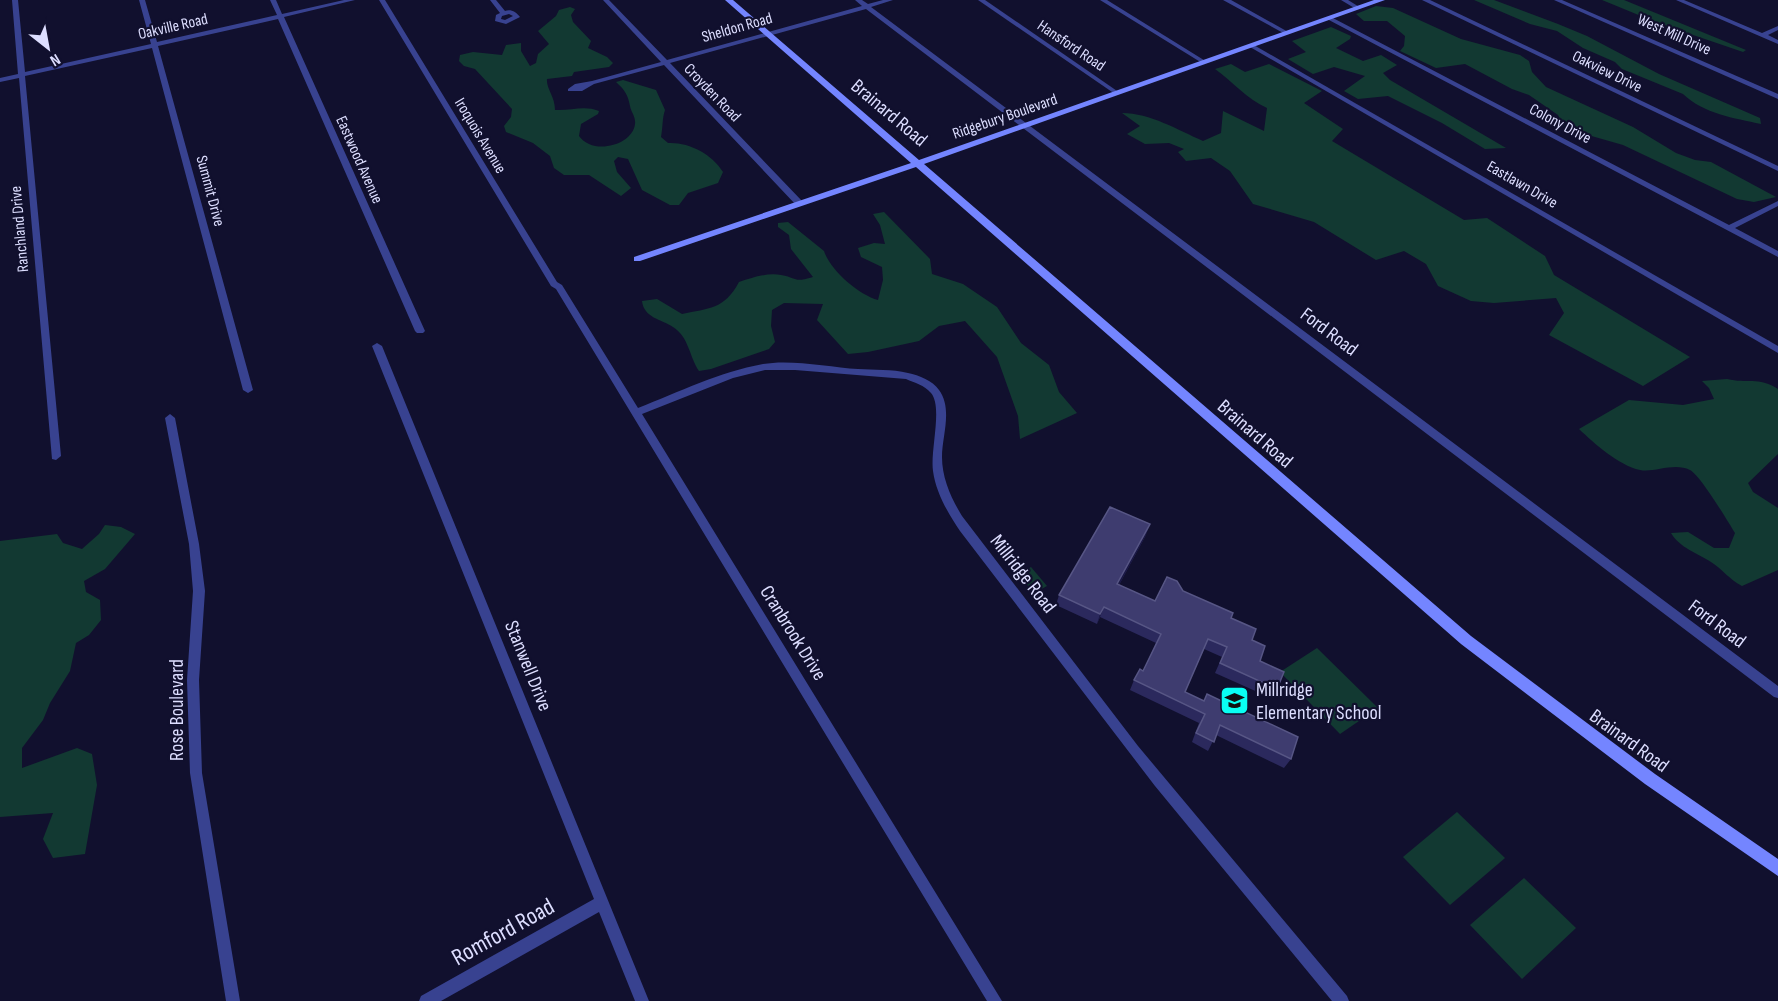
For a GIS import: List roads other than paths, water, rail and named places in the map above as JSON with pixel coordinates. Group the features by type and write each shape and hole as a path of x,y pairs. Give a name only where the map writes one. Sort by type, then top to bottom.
{"street":[{"name":"Ranchland Drive","path":"15,0 56,456"},
{"name":"Summit Drive","path":"142,0 248,390"},
{"name":"Eastwood Avenue","path":"273,0 420,331"},
{"name":"Oakville Road","path":"0,80 352,0"},
{"name":"Iroquois Avenue","path":"382,0 557,286"},
{"path":"493,0 503,13"},
{"name":"Croyden Road","path":"606,0 799,203"},
{"name":"Brainard Road","path":"729,0 919,162 1466,640 1650,779 1778,868"},
{"name":"Ford Road","path":"858,0 1778,693"},
{"name":"Sheldon Road","path":"592,83 890,0"},
{"name":"Hansford Road","path":"981,0 1117,93"},
{"path":"1103,0 1204,62"},
{"path":"1227,0 1287,33"},
{"path":"1344,0 1358,8"},
{"name":"Ridgebury Boulevard","path":"637,259 1028,126 1381,0"},
{"name":"Oakview Drive","path":"1425,0 1778,169"},
{"name":"West Mill Drive","path":"1557,0 1778,97"},
{"path":"1679,0 1778,42"},
{"name":"Colony Drive","path":"1329,18 1778,254"},
{"path":"1763,35 1778,28"},
{"name":"Eastlawn Drive","path":"1252,46 1778,350"},
{"path":"1729,228 1778,202"},
{"name":"Cranbrook Drive","path":"557,286 995,1001"},
{"name":"Stanwell Drive","path":"377,346 642,1001"},
{"name":"Millridge Road","path":"635,412 731,375 772,366 907,376 934,387 942,403 936,447 938,473 943,490 960,525 1035,619 1134,751 1342,1001"},
{"name":"Rose Boulevard","path":"170,418 194,544 198,591 193,719 197,780 232,1001"},
{"name":"Romford Road","path":"426,1001 602,902"}],"place":[{"name":"Millridge Elementary School","path":"1235,701"}]}
